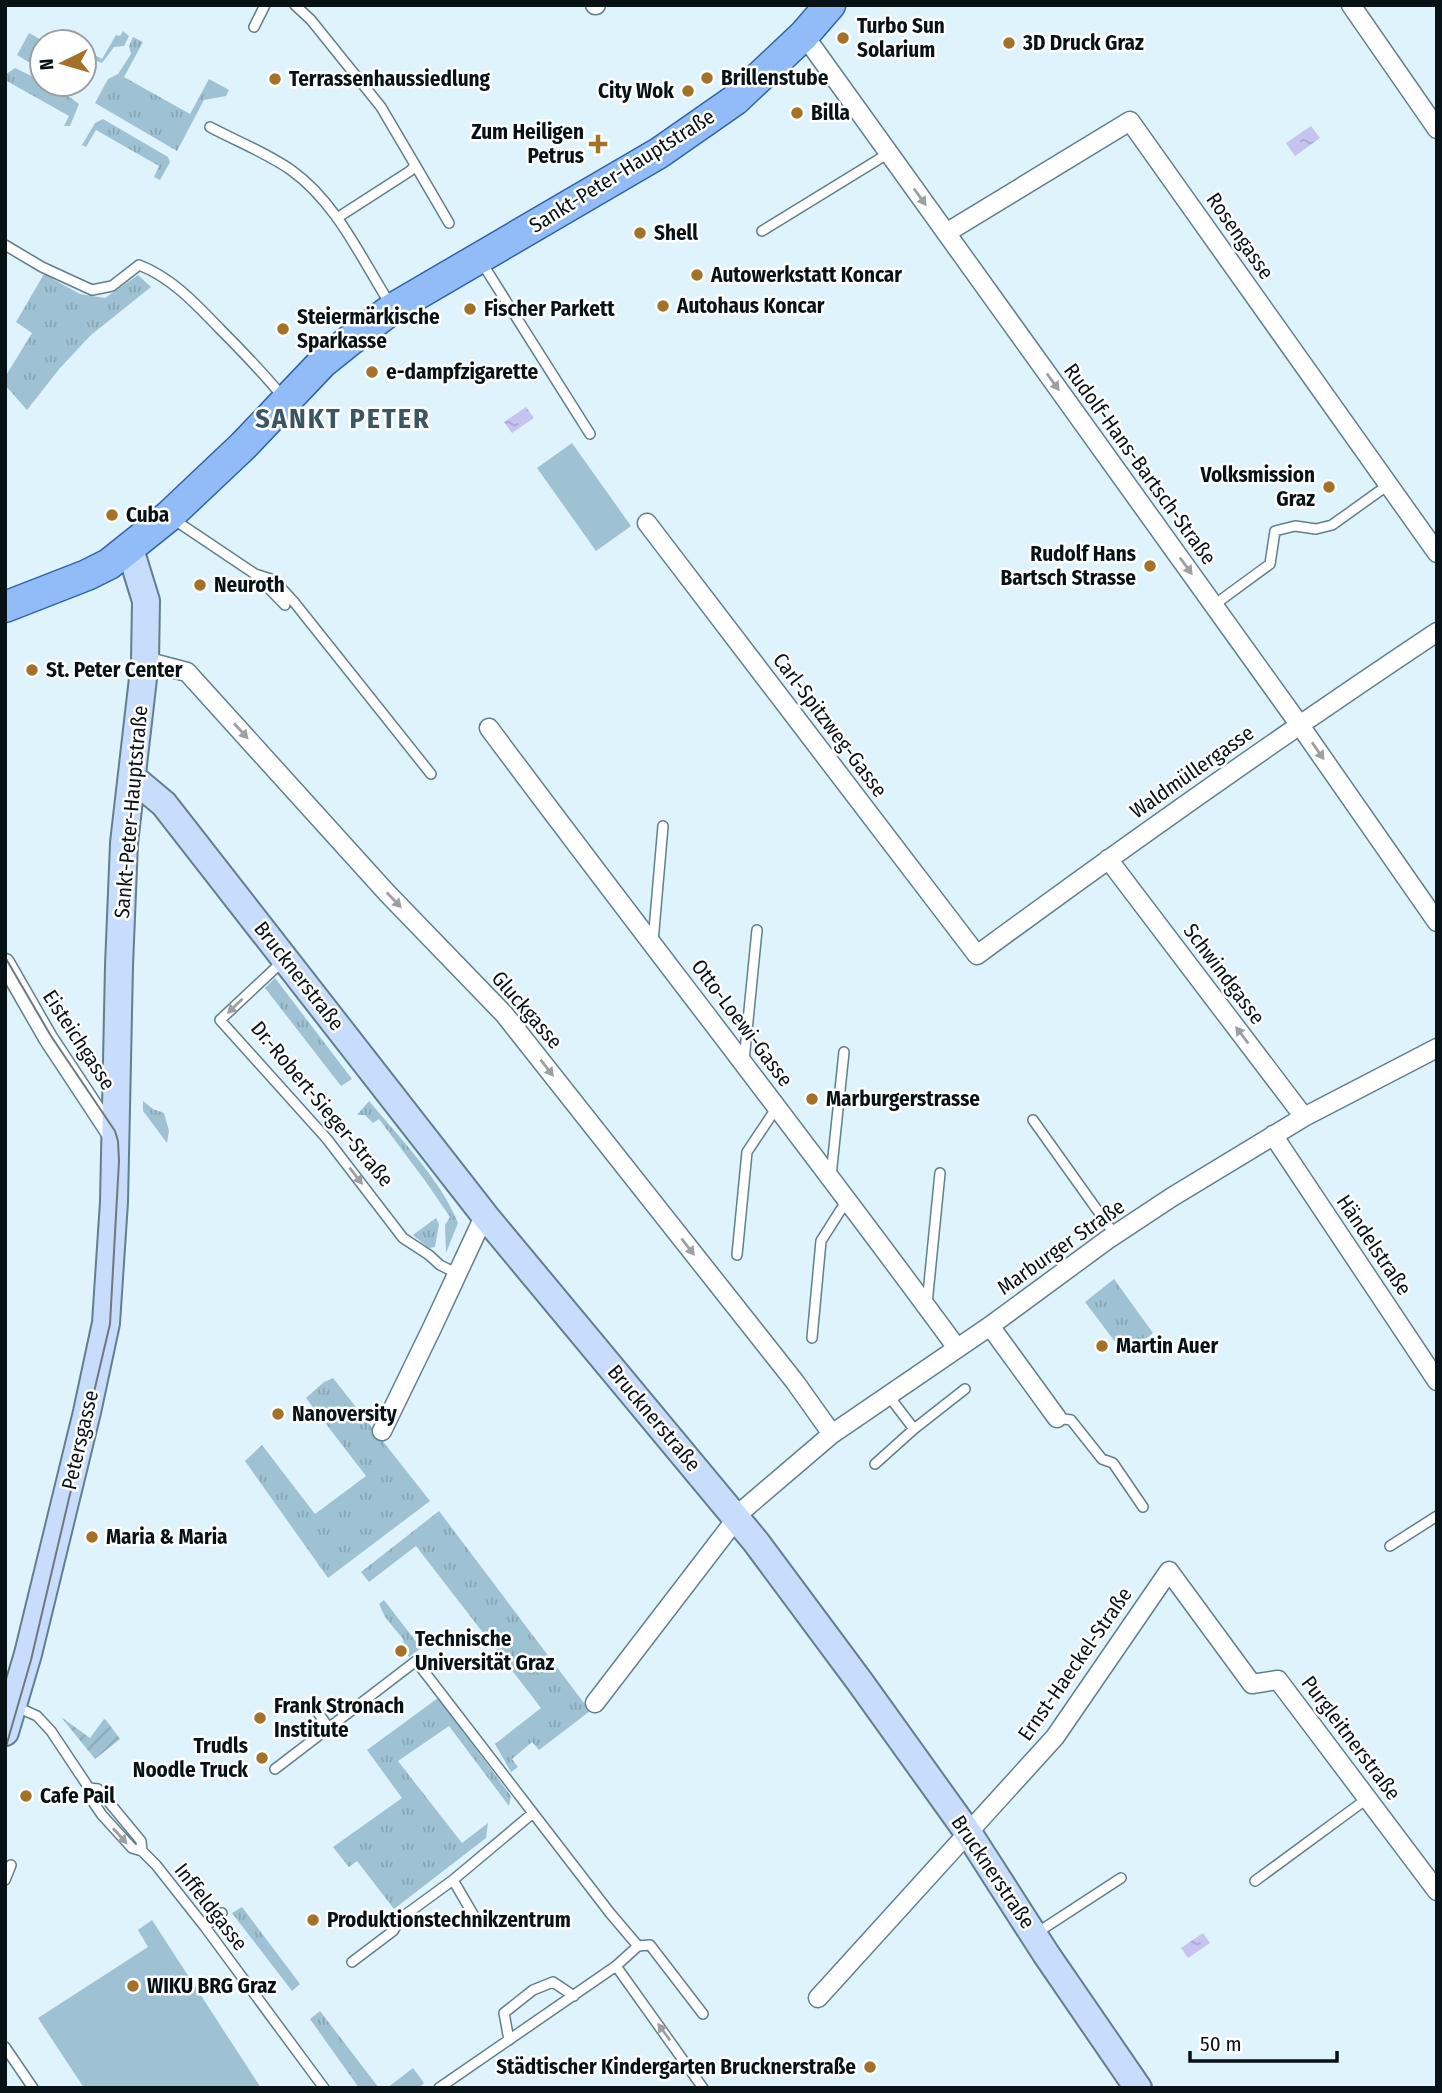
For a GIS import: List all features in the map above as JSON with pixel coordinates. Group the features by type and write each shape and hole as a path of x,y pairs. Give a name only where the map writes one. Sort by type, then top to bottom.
{"main road":[{"name":"Sankt-Peter-Hauptstraße","path":"115,1141 124,843 145,661 146,601 130,549 169,516 323,362 392,309 659,153 735,100 804,34 830,5"},
{"path":"5,607 87,575 130,549"},
{"name":"Brucknerstraße","path":"133,778 164,804 486,1217 756,1542 969,1834 1138,2088"},
{"name":"Petersgasse","path":"8,1711 81,1437 106,1323 112,1254 115,1141"}],"street":[{"path":"1351,5 1437,129"},
{"name":"Rudolf-Hans-Bartsch-Straße","path":"804,34 1299,724 1437,922"},
{"name":"Rosengasse","path":"946,233 1130,121 1437,553"},
{"name":"Carl-Spitzweg-Gasse","path":"647,523 977,955"},
{"name":"Waldmüllergasse","path":"977,955 1299,724 1437,632"},
{"name":"Gluckgasse","path":"145,661 187,672 387,893 504,1014 795,1382 832,1434"},
{"name":"Otto-Loewi-Gasse","path":"489,728 957,1348"},
{"name":"Schwindgasse","path":"1108,859 1304,1117"},
{"name":"Eisteichgasse","path":"5,963 48,1038 115,1141"},
{"name":"Marburger Straße","path":"595,1703 749,1504 832,1434 1172,1197 1304,1117 1437,1048"},
{"name":"Händelstraße","path":"1273,1135 1437,1381"},
{"path":"382,1431 427,1340 456,1273 486,1217"},
{"path":"990,1326 1057,1418"},
{"name":"Ernst-Haeckel-Straße","path":"818,1998 1055,1737 1169,1571"},
{"name":"Purgleitnerstraße","path":"1169,1571 1252,1684 1278,1680 1437,1891"}],"lane":[{"path":"254,27 265,5"},
{"path":"295,5 311,20 382,107 449,223"},
{"path":"210,127 290,170 319,195 337,218 392,309"},
{"path":"762,230 885,147"},
{"path":"337,218 410,171 414,163"},
{"path":"5,245 42,267 92,290 112,286 139,265 155,271 192,300 250,359 286,401"},
{"path":"479,259 590,434"},
{"path":"1214,605 1270,564 1275,531 1295,526 1316,529 1332,526 1388,485"},
{"path":"169,516 255,574 285,605"},
{"path":"255,574 274,580 294,602 431,774"},
{"path":"653,943 663,826"},
{"path":"744,1063 757,930"},
{"name":"Dr.-Robert-Sieger-Straße","path":"285,959 220,1020 327,1139 403,1238 440,1265 456,1273"},
{"path":"830,1178 844,1052"},
{"path":"737,1255 747,1152 777,1107"},
{"path":"1033,1120 1115,1235"},
{"path":"927,1306 940,1173"},
{"path":"812,1338 821,1241 847,1200"},
{"path":"875,1464 965,1389"},
{"path":"888,1395 914,1429"},
{"path":"1057,1418 1070,1420 1102,1459 1112,1463 1143,1507"},
{"path":"1390,1546 1437,1516"},
{"path":"275,1769 416,1661 601,1903 638,1946"},
{"path":"314,1707 329,1728"},
{"name":"Inffeldgasse","path":"8,1711 37,1716 51,1731 89,1788 89,1796 102,1815 132,1849 142,1851 156,1865 324,2088"},
{"path":"1255,1881 1368,1798"},
{"path":"352,1962 393,1931 401,1918 453,1880 533,1813"},
{"path":"5,1880 11,1865"},
{"path":"1034,1935 1121,1878"},
{"path":"453,1880 477,1920"},
{"path":"205,1927 222,1913"},
{"path":"439,2088 574,1996 616,1966 638,1946 650,1945 703,2014"},
{"path":"616,1966 703,2088"},
{"path":"509,2040 504,2013 533,1990 553,1982 574,1996"},
{"path":"5,2047 33,2088"}],"green space":[{"path":"123,31 129,36 124,46 114,47 102,63 98,61 98,57 102,59 116,35 120,36"},
{"path":"28,35 28,62 17,55"},
{"path":"133,37 143,42 124,77 190,114 209,79 229,90 226,96 204,100 177,151 95,103 108,79 118,74 131,54 129,46"},
{"path":"15,68 28,74 28,93 5,80 5,75"},
{"path":"37,98 70,98 79,104 70,126 64,126 69,116"},
{"path":"103,119 168,157 170,162 160,180 154,177 159,166 96,130 86,147 82,145 95,123"},
{"path":"44,274 80,294 105,298 138,275 151,287 91,335 60,368 27,410 5,385 5,377 32,333 16,322"},
{"path":"572,443 631,526 596,551 537,468"},
{"path":"275,978 352,1079 341,1086 265,988"},
{"path":"143,1101 164,1113 169,1131 167,1143 143,1111"},
{"path":"369,1101 418,1159 451,1207 458,1223 446,1253 445,1225 450,1217 379,1119 373,1123 365,1115 357,1115"},
{"path":"436,1218 439,1224 435,1247 429,1248 413,1235"},
{"path":"1114,1279 1153,1333 1125,1355 1085,1302"},
{"path":"333,1378 430,1501 328,1578 245,1461 262,1445 315,1514 366,1476 306,1398 324,1382"},
{"path":"439,1511 590,1711 539,1750 532,1742 512,1759 518,1767 511,1772 495,1744 541,1708 416,1546 369,1582 361,1572"},
{"path":"384,1600 421,1648 409,1657 403,1639 385,1617 379,1604"},
{"path":"438,1698 511,1796 509,1806 449,1726 398,1761 462,1843 488,1823 486,1838 394,1909 357,1861 349,1867 333,1847 402,1798 367,1750"},
{"path":"61,1717 90,1738 104,1719 120,1739 95,1759"},
{"path":"242,1907 300,1984 292,1991 232,1913"},
{"name":"WIKU BRG Graz","path":"152,1920 261,2088 84,2088 38,2018 148,1947 138,1930"},
{"path":"320,2011 379,2088 359,2088 310,2019"},
{"path":"413,2068 424,2083 419,2088 387,2088"}],"water":[{"path":"1311,126 1320,138 1295,156 1286,143"},
{"path":"526,407 534,418 512,433 504,422"},
{"path":"1203,1933 1210,1943 1188,1958 1181,1948"}],"tram line":[{"path":"5,957 51,1036 115,1131 119,1161 110,1324 31,1660 5,1750"}],"place":[{"name":"Turbo Sun Solarium","path":"843,38"},
{"name":"3D Druck Graz","path":"1009,43"},
{"name":"Brillenstube","path":"707,78"},
{"name":"Terrassenhaussiedlung","path":"275,79"},
{"name":"City Wok","path":"688,91"},
{"name":"Billa","path":"797,113"},
{"name":"Zum Heiligen Petrus","path":"598,144"},
{"name":"Shell","path":"640,233"},
{"name":"Autowerkstatt Koncar","path":"697,275"},
{"name":"Autohaus Koncar","path":"663,306"},
{"name":"Fischer Parkett","path":"470,309"},
{"name":"Steiermärkische Sparkasse","path":"283,329"},
{"name":"e-dampfzigarette","path":"372,372"},
{"name":"Volksmission Graz","path":"1329,487"},
{"name":"Cuba","path":"112,515"},
{"name":"Rudolf Hans Bartsch Strasse","path":"1150,566"},
{"name":"Neuroth","path":"200,585"},
{"name":"St. Peter Center","path":"32,670"},
{"name":"Marburgerstrasse","path":"812,1099"},
{"name":"Martin Auer","path":"1102,1346"},
{"name":"Nanoversity","path":"278,1414"},
{"name":"Maria & Maria","path":"92,1537"},
{"name":"Technische Universität Graz","path":"401,1651"},
{"name":"Frank Stronach Institute","path":"260,1718"},
{"name":"Trudls Noodle Truck","path":"262,1758"},
{"name":"Cafe Pail","path":"26,1796"},
{"name":"Produktionstechnikzentrum","path":"313,1920"},
{"name":"WIKU BRG Graz","path":"133,1986"},
{"name":"Städtischer Kindergarten Brucknerstraße","path":"870,2067"}],"district":[{"name":"SANKT PETER","path":"343,418"}]}
